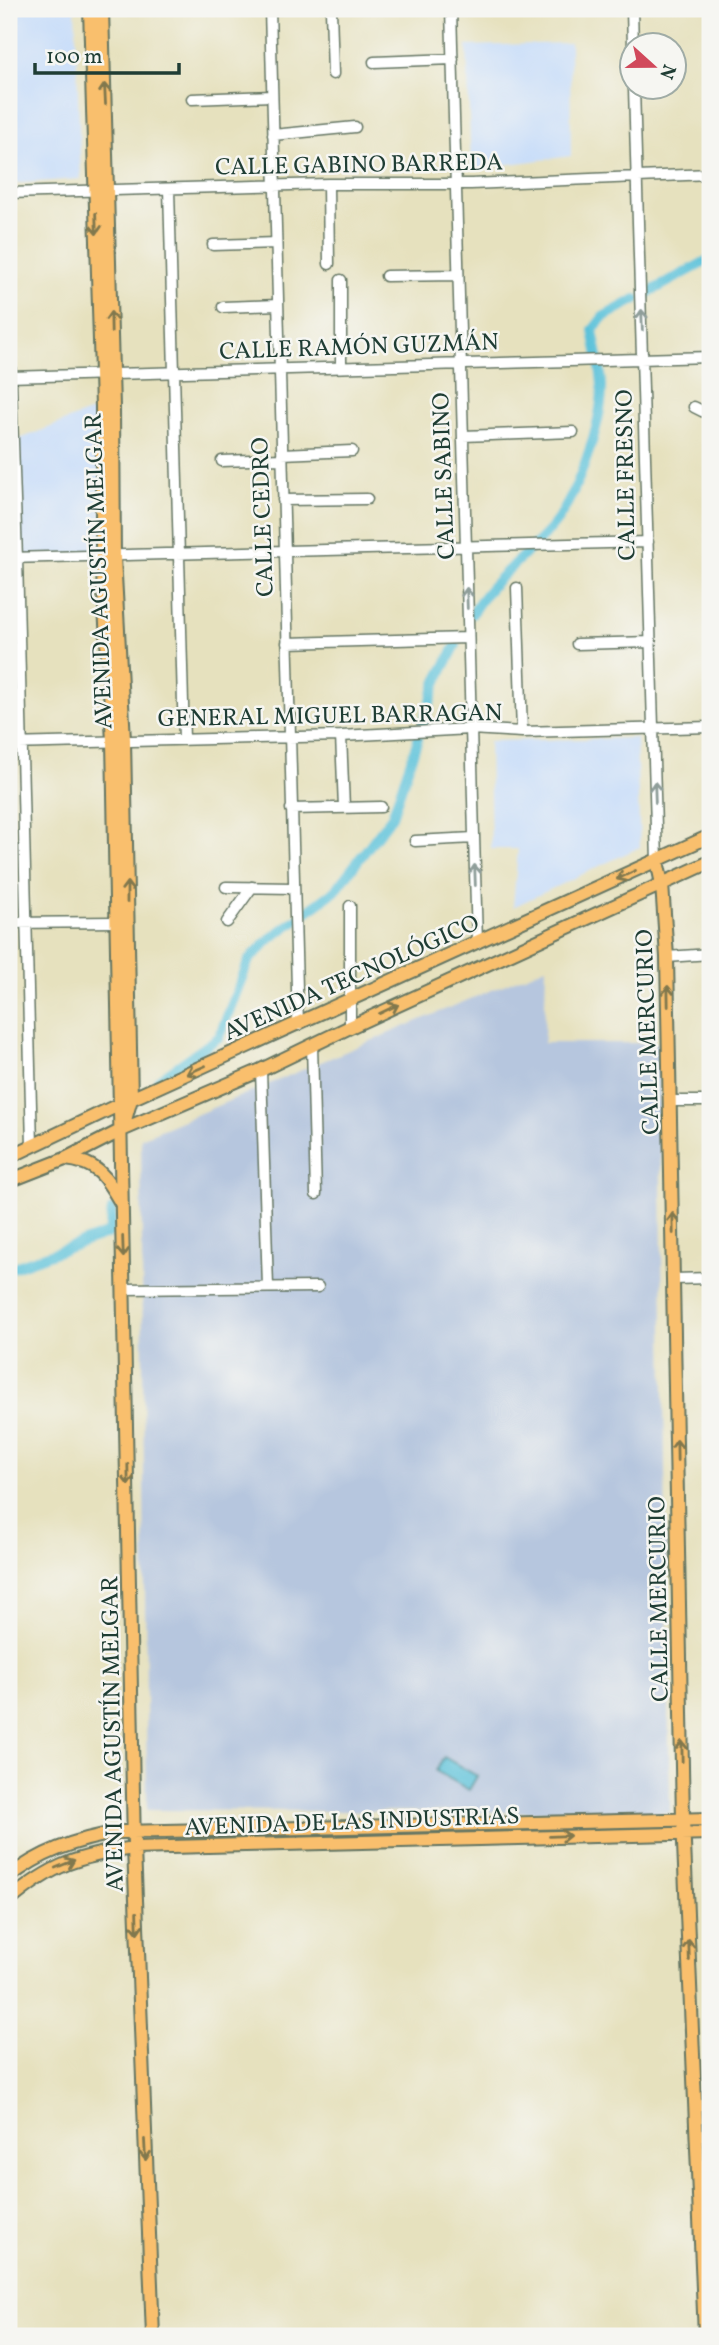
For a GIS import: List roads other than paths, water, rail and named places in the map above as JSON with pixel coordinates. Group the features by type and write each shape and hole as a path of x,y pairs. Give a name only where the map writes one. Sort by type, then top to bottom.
{"main road":[{"name":"AVENIDA AGUSTÍN MELGAR","path":"90,9 101,190 107,372 108,557 119,741 131,1075 122,1130 121,1203 134,1848 153,2336"},
{"name":"AVENIDA AGUSTÍN MELGAR","path":"101,190 102,9"},
{"name":"AVENIDA AGUSTÍN MELGAR","path":"119,741 115,922 126,1101"},
{"name":"AVENIDA TECNOLÓGICO","path":"9,1157 126,1101 710,836"},
{"name":"CALLE MERCURIO","path":"657,861 662,884 667,957 683,1826 705,2336"},
{"name":"AVENIDA TECNOLÓGICO","path":"9,1181 65,1159 122,1130 261,1070 710,862"},
{"path":"131,1075 146,1086 155,1088"},
{"path":"65,1159 79,1161 100,1171 121,1203"},
{"name":"AVENIDA DE LAS INDUSTRIAS","path":"9,1901 43,1874 64,1863 85,1856 134,1848 382,1841 683,1826 710,1819"},
{"path":"382,1826 382,1841"},
{"name":"AVENIDA DE LAS INDUSTRIAS","path":"9,1877 32,1861 71,1843 104,1835 134,1832 382,1826 641,1828"},
{"name":"AVENIDA DE LAS INDUSTRIAS","path":"683,1826 710,1833"}],"street":[{"name":"CALLE CEDRO","path":"270,9 298,1025"},
{"path":"331,9 333,74"},
{"name":"CALLE SABINO","path":"451,9 477,943"},
{"path":"632,9 633,32"},
{"path":"374,62 453,60"},
{"path":"192,99 272,96"},
{"name":"CALLE FRESNO","path":"635,102 657,861"},
{"path":"273,135 355,127"},
{"name":"CALLE GABINO BARREDA","path":"9,193 456,183 710,174"},
{"path":"328,184 329,264"},
{"path":"169,189 184,740"},
{"path":"213,245 276,243"},
{"path":"387,276 458,275"},
{"path":"341,280 341,367"},
{"path":"223,307 278,305"},
{"path":"9,326 13,558 32,1146"},
{"name":"CALLE RAMÓN GUZMÁN","path":"9,376 710,357"},
{"path":"694,407 710,412"},
{"path":"463,436 573,432"},
{"path":"222,461 352,451"},
{"path":"283,500 368,499"},
{"path":"13,558 648,542"},
{"path":"517,589 522,732"},
{"path":"287,643 468,638"},
{"path":"577,644 651,642"},
{"name":"GENERAL MIGUEL BARRAGAN","path":"9,744 341,736 470,729 522,732 710,727"},
{"path":"341,736 344,807"},
{"path":"291,809 381,807"},
{"path":"415,841 474,838"},
{"path":"226,887 293,888"},
{"path":"227,922 252,887"},
{"path":"350,906 350,1027"},
{"path":"9,923 115,922"},
{"path":"667,957 710,954"},
{"path":"312,1045 316,1194"},
{"path":"261,1070 268,1287"},
{"path":"671,1101 710,1101"},
{"path":"674,1279 710,1278"},
{"path":"124,1289 318,1287"}],"water":[{"path":"444,1757 477,1776 469,1790 436,1771"}],"waterway":[{"path":"646,294 710,259"},
{"path":"472,614 498,580 551,528 569,500 586,461 601,403 601,374 593,330 603,317 636,299"},
{"path":"423,724 437,681 456,645"},
{"path":"158,1080 219,1037 249,960 271,938 335,891 392,816 418,739"},
{"path":"9,1269 109,1233 112,1210"}]}
